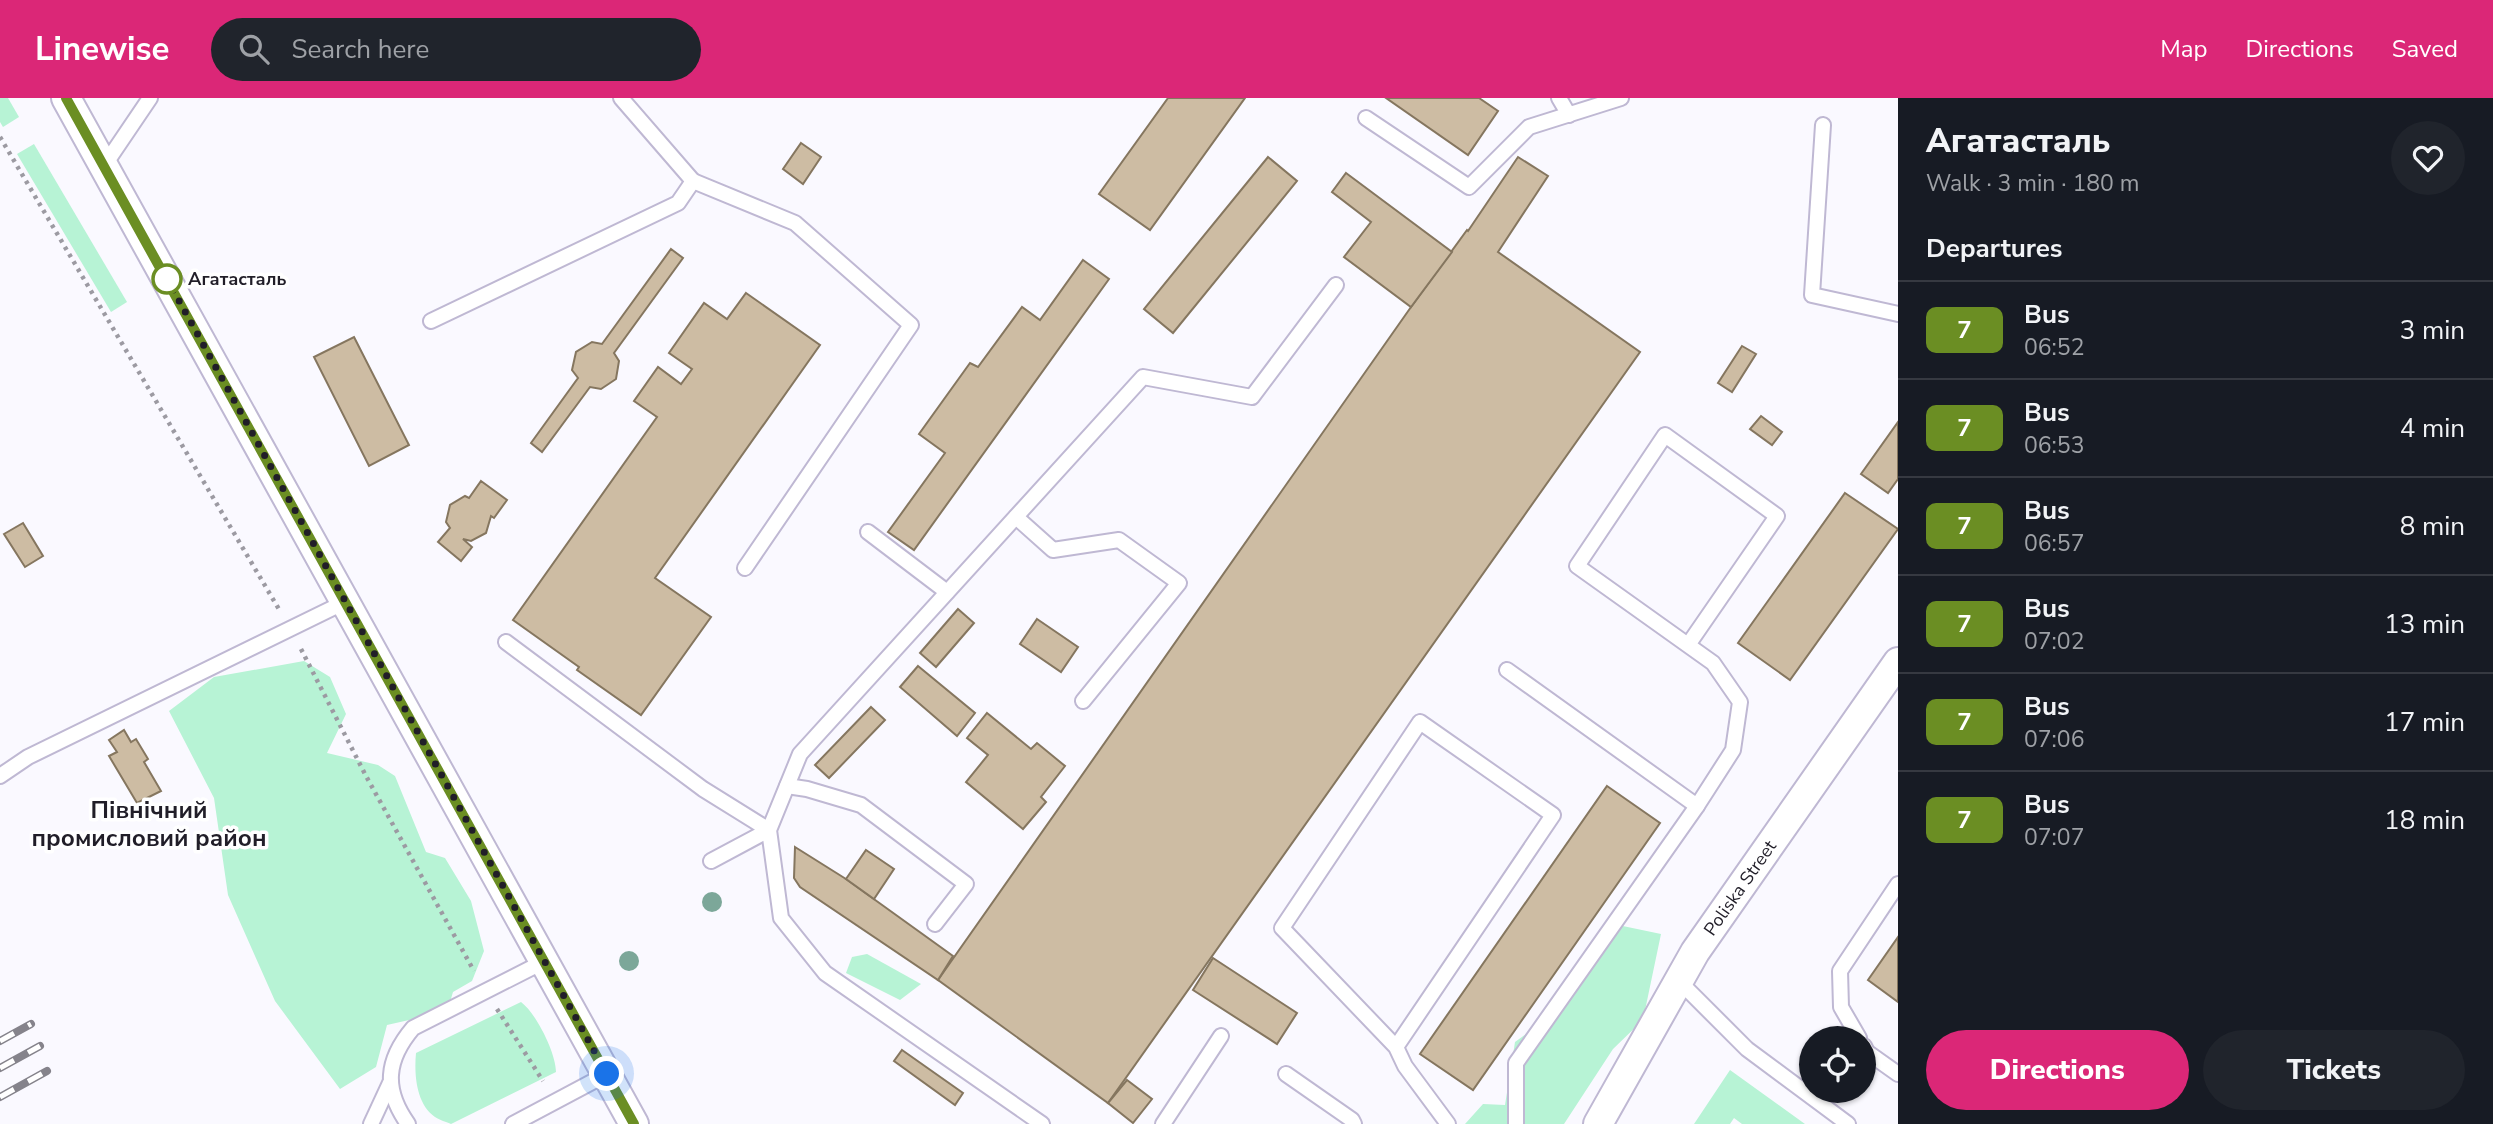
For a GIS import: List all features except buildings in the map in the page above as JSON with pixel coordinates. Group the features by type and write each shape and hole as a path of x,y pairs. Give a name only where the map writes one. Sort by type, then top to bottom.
{"street":[{"path":"66,98 634,1124"},
{"name":"Poliska Street","path":"1598,1124 1695,952 1898,662"}],"lane":[{"path":"104,166 150,98"},
{"path":"621,98 693,181 795,223 911,325 745,568"},
{"path":"1559,98 1569,115"},
{"path":"1366,118 1469,187 1529,127 1622,98"},
{"path":"1823,125 1812,295 1898,314"},
{"path":"431,321 678,203 693,181"},
{"path":"1042,1124 825,973 781,918 769,830 800,754 1143,377 1252,397 1336,285"},
{"path":"1516,1124 1516,1063 1697,806 1733,750 1740,702 1713,663 1577,566 1665,435 1777,516 1688,645"},
{"path":"1016,517 1053,550 1119,540 1179,583 1083,701"},
{"path":"868,532 947,592"},
{"path":"0,776 28,757 345,602"},
{"path":"506,642 703,789 769,830"},
{"path":"1507,670 1697,806"},
{"path":"1396,1047 1553,815 1420,722 1282,928 1396,1047 1405,1066 1448,1124"},
{"path":"787,786 861,805 966,884 935,924"},
{"path":"711,861 769,830"},
{"path":"1852,1026 1841,1007 1840,971 1898,884"},
{"path":"371,1124 390,1083 392,1063 401,1042 413,1028 545,961"},
{"path":"1678,980 1747,1049 1848,1124"},
{"path":"1163,1124 1221,1036"},
{"path":"1876,1058 1898,1074"},
{"path":"513,1124 607,1074"},
{"path":"1286,1074 1354,1124"},
{"path":"390,1083 397,1108 408,1124"}],"path":[{"path":"0,137 290,629 366,776 486,991 556,1102"}],"green space":[{"path":"0,98 8,98 19,117 3,127 0,122"},
{"path":"34,144 127,302 111,312 17,154"},
{"path":"304,661 330,677 346,714 327,753 378,765 395,776 426,852 445,858 471,901 484,951 472,981 453,992 450,1002 418,1018 387,1025 376,1067 340,1089 275,1001 228,895 214,798 169,711 214,677"},
{"path":"1618,925 1661,934 1643,1020 1613,1049 1564,1124 1465,1124 1483,1104 1505,1105 1515,1042 1562,1008"},
{"path":"867,954 921,984 900,1000 846,973 852,957"},
{"path":"521,1002 533,1015 544,1034 553,1055 556,1072 451,1124 435,1117 420,1097 415,1070 416,1053"},
{"path":"1730,1070 1805,1124 1742,1124 1734,1118 1730,1124 1694,1124"}],"railway":[{"path":"0,1041 31,1024"},
{"path":"0,1068 40,1046"},
{"path":"0,1097 47,1071"}],"bus line":[{"name":"7","path":"66,98 634,1124"}],"place":[{"name":"Агатасталь","path":"167,279"}],"district":[{"name":"Північний промисловий район","path":"149,824"}],"route":[{"path":"167,279 607,1074"}]}
